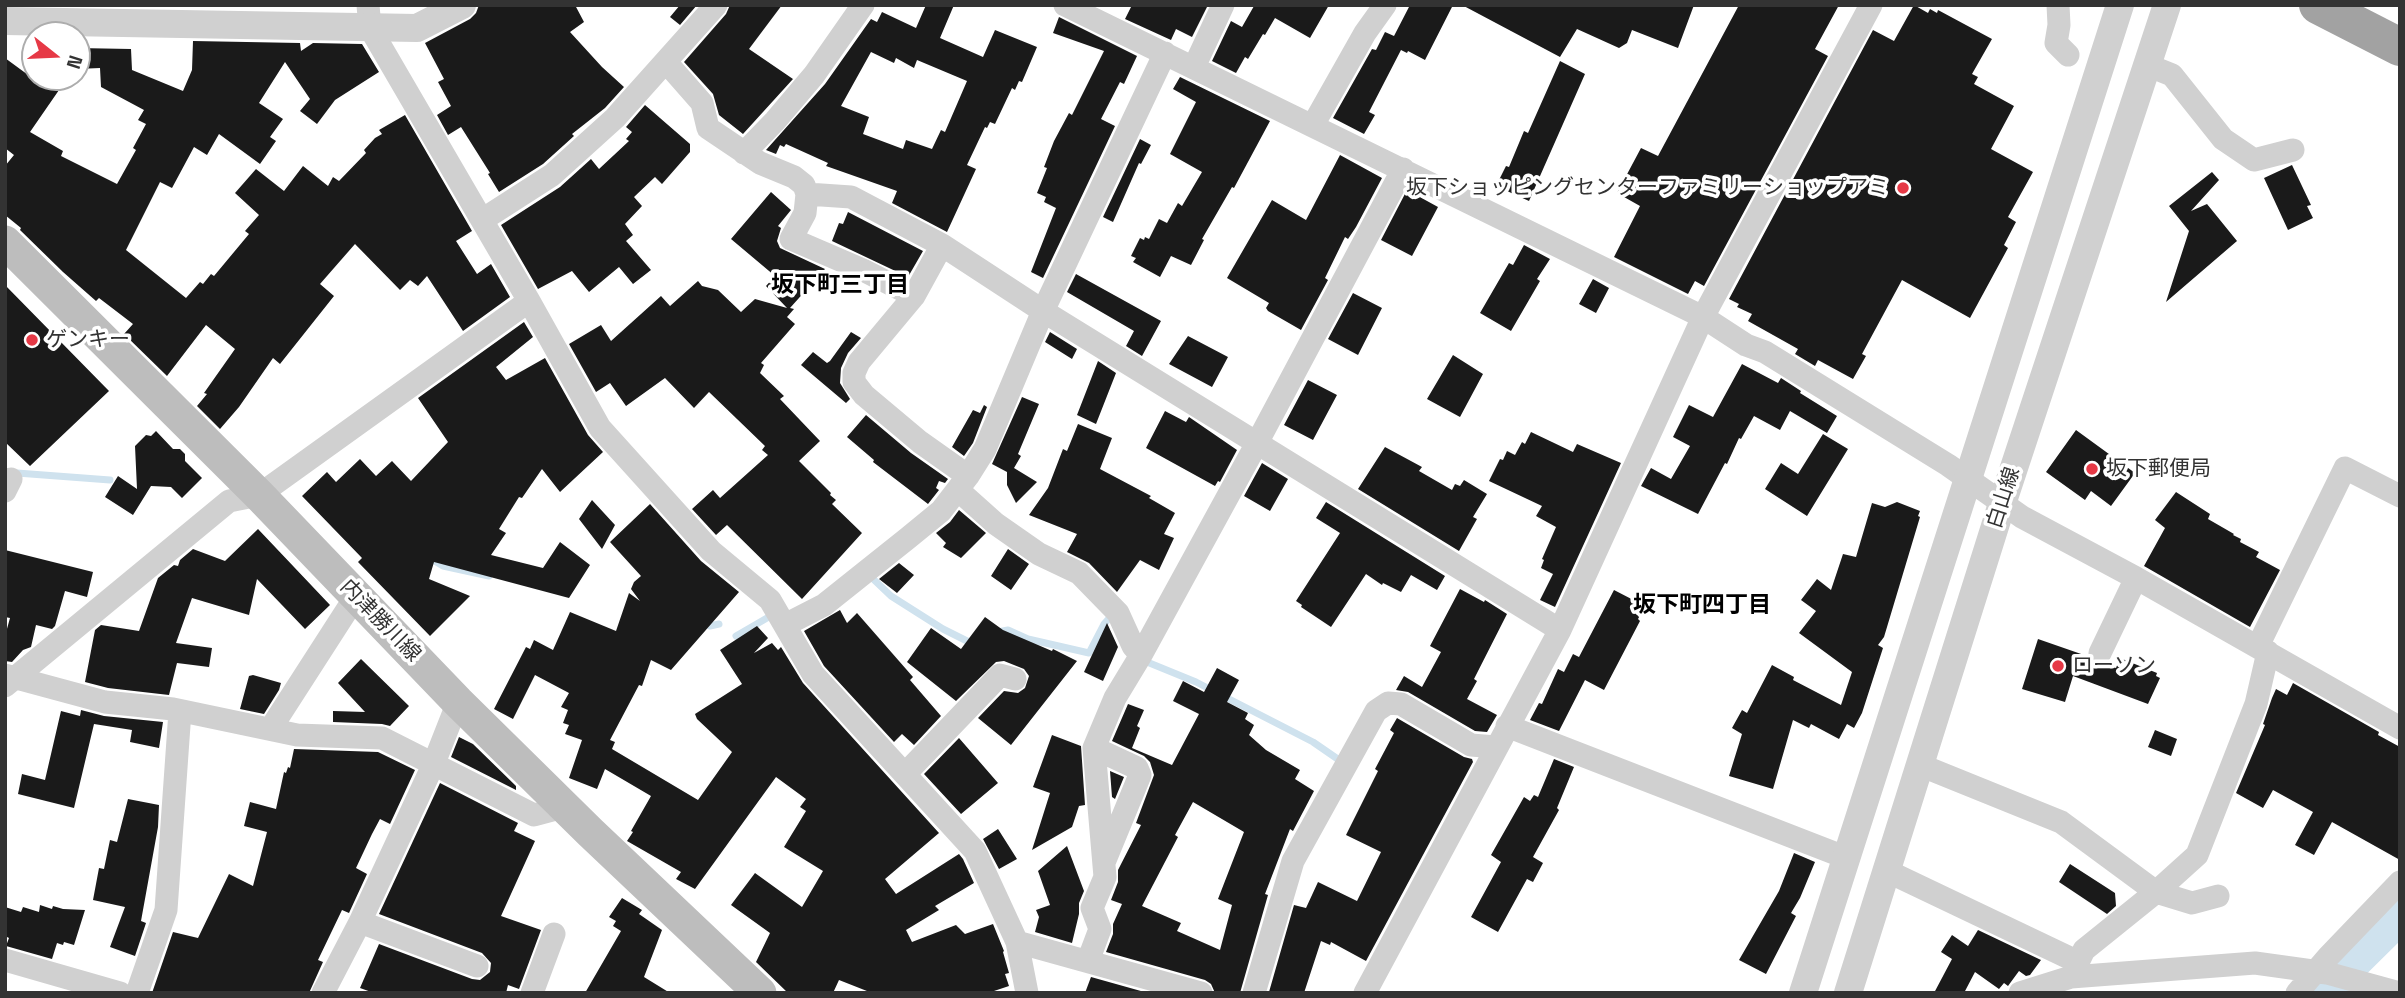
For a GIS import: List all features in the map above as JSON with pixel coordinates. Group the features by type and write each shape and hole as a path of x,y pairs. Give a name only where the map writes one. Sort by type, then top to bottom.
{"highway":[{"path":"2318,5 2400,47"}],"main road":[{"name":"内津勝川線","path":"5,242 259,495 458,702 760,993"}],"street":[{"path":"5,21 74,13 369,17 417,28 461,5"},
{"path":"482,220 552,175 615,118 716,5"},
{"path":"744,153 814,75 863,5"},
{"path":"1065,5 1703,317 1948,465 2022,517 2136,578 2400,728"},
{"path":"1194,67 1223,5"},
{"path":"1313,125 1365,33 1385,5"},
{"path":"1365,993 1560,630 1703,317 1871,5"},
{"path":"2058,5 2056,43 2068,55"},
{"name":"白山線","path":"1803,993 2120,5"},
{"name":"白山線","path":"1848,993 2002,504 2167,5"},
{"path":"369,17 600,428 711,551 770,600 813,674 975,850 1017,942 1027,993"},
{"path":"785,625 824,605 941,511 963,483 990,437 1043,311 1165,53"},
{"path":"666,62 702,103 708,128 760,163 794,177 804,185 807,194 805,213 791,239 863,270 914,296"},
{"path":"2147,65 2172,75 2223,139 2254,160 2293,150"},
{"path":"1088,961 1100,929 1092,908 1105,877 1094,748 1115,698 1257,443 1403,169"},
{"path":"807,194 851,197 942,245 1043,311 1560,630"},
{"path":"942,245 914,296 859,362 854,373 854,382 864,395 963,483 996,524 1028,546 1079,573 1118,613 1133,646 1141,655"},
{"path":"9,680 229,501 259,495 529,301"},
{"path":"2075,970 2084,950 2197,855 2256,704 2263,649 2345,468 2400,496"},
{"path":"2100,653 2136,578"},
{"path":"271,728 356,596"},
{"path":"905,774 1000,675 1015,679"},
{"path":"9,680 105,702 180,711 297,735 382,738 534,815 564,807"},
{"path":"323,993 360,922 434,763 458,702"},
{"path":"1254,993 1293,861 1376,711 1388,703 1401,704 1471,745 1496,747"},
{"path":"137,993 166,910 180,711"},
{"path":"1507,726 1846,858"},
{"path":"1094,748 1137,768 1140,775 1103,865"},
{"path":"1920,765 2060,822 2156,892 2192,903 2218,896"},
{"path":"1887,871 2075,970"},
{"path":"2297,993 2329,975 2400,882"},
{"path":"360,922 477,966"},
{"path":"532,993 554,934"},
{"path":"1017,942 1201,993"},
{"path":"5,960 120,993"},
{"path":"2020,993 2075,970 2255,963 2329,975 2400,993"},
{"path":"33,968 39,993"}],"building":[{"path":"479,5 575,5 584,22 570,32 624,87 605,108 572,134 574,136 543,164 499,192 461,127 448,135 437,115 451,106 438,82 444,79 425,43 470,19"},
{"path":"680,5 697,5 680,25 670,17"},
{"path":"730,5 782,5 749,49 793,79 743,134 719,115 713,94 684,62 726,14"},
{"path":"926,5 954,5 940,38 983,57 995,30 1037,47 1022,82 1019,81 1015,90 1012,88 995,124 990,122 987,128 985,127 967,165 976,169 947,232 892,203 897,191 826,166 828,163 786,144 784,147 780,145 776,154 766,150 825,84 871,19 877,22 882,12 916,28","holes":["871,52 894,63 896,58 914,68 917,60 967,81 945,132 941,130 932,149 906,140 903,149 863,134 869,117 841,106"]},
{"path":"1132,5 1207,7 1192,37 1176,29 1171,40 1125,19"},
{"path":"1253,5 1329,5 1310,38 1275,18 1236,73 1212,61 1231,21 1242,27"},
{"path":"1410,5 1453,5 1425,60 1401,50 1369,112 1375,115 1364,134 1333,118 1372,49 1376,50 1385,32 1394,36"},
{"path":"1462,5 1694,5 1678,48 1632,30 1627,43 1619,48 1577,29 1560,57"},
{"path":"1739,5 1839,5 1815,49 1828,56 1704,286 1695,281 1688,294 1614,257 1640,206 1617,193 1641,148 1658,156"},
{"name":"坂下ショッピングセンターファミリーショップアミ","path":"1914,5 1928,13 1930,9 1937,13 1938,10 1992,39 1972,74 1978,77 1974,84 2014,106 1991,149 2033,172 2008,217 2016,222 2004,245 2008,248 1970,318 1902,280 1862,354 1866,356 1853,379 1818,360 1815,366 1795,354 1798,349 1748,321 1752,314 1737,307 1739,304 1729,299 1873,30 1894,41"},
{"path":"1059,17 1137,56 1124,84 1120,82 1101,119 1115,126 1043,278 1031,272 1056,208 1044,202 1046,197 1037,193 1054,141 1069,113 1072,115 1104,51 1053,33"},
{"path":"193,41 300,43 301,51 313,43 362,44 379,72 335,100 317,124 300,111 310,99 285,62 259,103 283,119 270,137 276,141 260,164 219,134 207,155 194,147 172,188 160,182 126,250 186,298 200,282 203,284 211,274 214,276 249,234 245,231 259,215 235,193 256,169 284,191 303,166 328,186 333,177 339,181 366,153 364,150 382,134 379,130 405,115 472,231 456,241 477,274 491,264 510,297 463,331 427,276 418,286 410,280 400,290 355,244 320,284 334,296 280,364 273,358 220,429 197,406 235,349 206,325 167,376 124,334 133,324 99,298 96,301 5,215 5,166 14,155 5,148 5,58 21,70 21,91 58,91 30,132 63,151 61,156 117,184 136,150 133,148 146,124 138,120 144,110 101,87 100,68 91,68 91,48 131,49 132,70 183,91 192,70"},
{"path":"1560,61 1585,74 1529,201 1496,186 1506,166 1509,167 1524,131 1528,133"},
{"path":"1180,77 1270,121 1234,188 1232,187 1202,239 1204,240 1191,265 1171,256 1160,277 1133,262 1136,258 1131,256 1140,238 1149,239 1159,219 1167,223 1178,203 1182,206 1202,172 1170,154 1196,102 1173,89"},
{"path":"645,105 690,144 690,152 662,184 655,177 634,197 642,206 625,224 633,235 626,241 651,270 633,284 619,267 589,292 572,271 538,289 501,225 560,187 591,159 599,169 629,141 626,139 632,132 626,127"},
{"path":"1140,139 1151,145 1141,164 1139,163 1113,222 1103,217"},
{"path":"1340,155 1382,178 1356,227 1348,239 1345,237 1325,278 1328,280 1301,330 1268,311 1266,308 1269,303 1227,278 1272,200 1306,220"},
{"path":"2292,165 2311,205 2307,206 2313,218 2288,230 2264,178"},
{"path":"2212,172 2219,180 2191,211 2207,204 2237,241 2166,302 2189,231 2169,206"},
{"path":"1407,190 1438,207 1412,256 1381,240"},
{"path":"771,192 791,210 778,226 781,228 777,241 780,248 825,269 790,308 794,309 787,317 795,324 761,363 764,365 760,373 784,396 780,399 820,441 799,461 831,493 836,500 832,504 862,533 802,599 727,525 716,535 692,509 713,490 720,498 768,455 762,450 765,446 709,392 694,408 665,378 626,406 610,383 596,392 569,344 601,325 611,341 661,296 670,306 698,281 702,286 718,290 741,312 755,299 787,308 766,286 775,276 731,239"},
{"path":"848,212 923,251 908,277 832,241 839,223 843,224"},
{"path":"1524,245 1550,259 1511,331 1480,313 1509,263 1513,265"},
{"path":"1076,274 1161,321 1142,356 1126,346 1134,331 1067,292"},
{"path":"1593,279 1609,288 1596,313 1579,304"},
{"name":"ゲンキー","path":"5,285 109,391 30,466 5,442"},
{"path":"1353,293 1382,308 1358,355 1328,339"},
{"path":"524,322 533,337 496,367 506,380 545,358 588,435 603,452 560,492 542,469 522,498 519,497 499,529 506,533 491,555 543,568 560,542 590,565 569,598 434,562 429,579 470,596 430,636 358,562 362,558 302,496 327,472 336,482 360,459 376,476 392,461 411,481 448,442 418,398"},
{"path":"851,332 861,338 848,353 841,368 840,383 850,399 846,403 801,365 813,352 827,363"},
{"path":"1050,332 1077,349 1072,359 1045,342"},
{"path":"1188,336 1228,357 1212,387 1169,364"},
{"path":"1453,355 1483,374 1460,417 1427,399"},
{"path":"1098,361 1116,373 1096,424 1077,415"},
{"path":"1742,364 1778,383 1781,378 1837,416 1827,433 1790,411 1780,430 1754,416 1741,439 1739,438 1698,514 1641,486 1651,468 1671,479 1690,446 1673,437 1689,405 1713,417"},
{"path":"1308,380 1337,395 1313,440 1284,425"},
{"path":"1022,397 1039,404 1018,454 1021,456 1014,468 1037,482 1016,503 1007,485 1007,472 992,464"},
{"path":"984,405 987,407 973,443 964,456 952,447 973,410 980,413"},
{"path":"1165,411 1186,422 1189,417 1237,450 1220,482 1215,486 1146,448"},
{"path":"866,415 911,453 948,479 945,483 939,481 936,488 939,490 928,504 873,462 874,460 847,437"},
{"path":"1078,424 1112,438 1100,469 1151,496 1149,498 1175,513 1164,534 1174,538 1159,570 1140,560 1117,592 1089,563 1067,552 1077,534 1029,515 1048,488 1063,449 1067,451"},
{"path":"2076,430 2135,473 2111,506 2091,491 2085,500 2046,472"},
{"path":"156,431 173,449 180,449 185,454 185,461 202,478 182,498 171,487 151,486 133,515 105,497 118,476 137,489 135,446 146,435 151,436"},
{"path":"1531,432 1573,452 1577,444 1621,463 1555,607 1540,600 1553,574 1541,568 1542,559 1556,527 1536,516 1542,506 1489,481 1500,459 1503,460 1507,451 1515,455"},
{"path":"1823,434 1848,449 1807,516 1765,489 1781,463 1798,474"},
{"path":"1385,447 1422,467 1419,471 1452,490 1455,484 1460,486 1464,480 1487,494 1473,517 1477,519 1459,551 1358,489"},
{"path":"1262,463 1288,479 1270,511 1244,496"},
{"path":"2176,492 2210,514 2208,519 2259,552 2256,557 2280,570 2250,627 2144,566 2165,528 2155,520"},
{"path":"592,500 615,525 602,549 579,519"},
{"path":"1326,502 1445,576 1437,590 1411,575 1401,592 1383,583 1382,585 1366,574 1331,627 1301,607 1296,601 1340,533 1316,518"},
{"path":"1897,502 1920,511 1920,517 1884,637 1878,645 1883,648 1862,713 1854,728 1847,724 1839,739 1811,724 1809,728 1793,720 1773,789 1729,776 1742,734 1732,728 1742,710 1747,713 1772,665 1794,677 1793,680 1841,705 1852,672 1799,633 1816,611 1801,600 1817,579 1831,590 1843,554 1856,557 1872,503 1885,507"},
{"path":"650,504 701,561 739,592 671,670 651,660 642,686 639,685 610,740 615,742 612,749 698,800 732,752 695,714 742,684 720,650 757,626 768,638 754,653 772,643 778,650 781,647 803,683 939,833 885,879 896,894 959,854 963,859 974,883 935,906 939,910 906,930 912,942 956,925 965,934 993,924 1004,951 1009,973 1005,974 1009,986 988,993 872,993 839,980 833,993 788,993 756,962 770,933 731,905 755,873 802,907 823,871 784,847 806,811 800,807 806,799 776,777 695,889 676,879 681,872 627,841 651,796 605,769 597,789 569,778 582,740 565,734 569,725 563,723 568,710 561,707 569,693 535,675 513,719 494,709 526,647 530,649 534,640 553,650 570,612 616,631 629,593 640,601 631,589 641,576 610,542"},
{"path":"959,510 986,533 961,558 943,547 946,543 936,533 950,522"},
{"path":"258,529 330,605 305,629 257,579 249,615 192,598 176,643 212,648 209,667 177,663 169,695 108,688 85,682 95,630 101,625 139,631 158,578 174,565 178,566 180,560 193,549 225,561"},
{"path":"1008,549 1029,564 1011,590 991,576"},
{"path":"5,550 93,572 87,597 65,591 55,626 52,629 36,625 31,647 23,650 12,662 5,661 5,636 10,618 5,617"},
{"path":"899,563 914,575 897,593 879,579"},
{"path":"1460,589 1507,614 1474,679 1477,681 1467,699 1497,715 1487,732 1475,731 1408,692 1396,690 1404,676 1422,687 1441,652 1430,646"},
{"path":"1614,590 1645,606 1604,690 1585,680 1559,731 1530,720 1539,703 1542,704 1558,669 1564,672 1573,654 1579,657"},
{"path":"840,610 847,623 857,613 913,677 910,680 941,716 914,745 902,734 894,742 824,666 804,631"},
{"path":"985,617 1003,630 1077,661 1011,745 978,718 1004,691 1018,693 1025,688 1029,676 1024,669 1004,661 996,662 956,701 907,662 931,628 961,649"},
{"path":"1107,623 1118,647 1103,681 1084,672"},
{"path":"2038,639 2084,655 2083,657 2095,666 2107,665 2116,668 2120,658 2157,673 2156,676 2160,678 2148,704 2073,676 2065,702 2022,689"},
{"path":"361,659 409,706 390,726 333,722 333,711 365,712 338,683"},
{"path":"1217,668 1239,680 1227,702 1248,713 1245,719 1254,725 1249,735 1266,750 1300,770 1295,779 1314,791 1293,831 1290,829 1265,894 1268,895 1240,993 1215,993 1211,984 1205,980 1106,952 1113,934 1113,924 1122,904 1111,900 1118,882 1118,870 1141,825 1136,823 1154,775 1150,762 1144,756 1112,741 1128,704 1144,710 1132,748 1172,765 1199,714 1173,701 1183,681 1204,692","holes":["1193,802 1244,832 1218,899 1232,905 1220,950 1177,931 1181,923 1142,906"]},
{"path":"249,676 281,683 264,714 240,709"},
{"path":"2293,683 2400,747 2400,860 2332,822 2314,855 2295,845 2313,812 2273,790 2263,808 2236,793 2265,725 2263,724 2276,689 2287,695"},
{"path":"81,710 104,716 163,722 159,748 130,742 132,730 94,724 74,808 18,794 22,774 45,780 61,711 80,716"},
{"path":"1397,718 1473,762 1366,961 1331,942 1330,945 1321,941 1304,993 1269,992 1294,905 1306,908 1318,882 1357,901 1381,852 1346,835 1378,771 1375,769 1394,733 1390,730"},
{"path":"2155,730 2177,739 2171,756 2148,747"},
{"path":"1052,735 1081,746 1085,805 1079,806 1072,827 1032,850 1050,793 1033,787"},
{"path":"459,737 473,744 516,786 516,790 451,757"},
{"path":"959,738 998,783 961,814 924,774"},
{"path":"294,749 378,752 415,770 390,824 380,819 372,834 356,868 367,874 349,913 342,910 318,960 323,962 309,993 152,993 173,932 198,938 229,874 253,886 267,832 244,826 250,802 276,809 284,772 290,768"},
{"path":"1554,759 1574,767 1557,808 1559,810 1533,857 1543,863 1533,882 1527,879 1498,932 1471,917 1501,862 1491,855 1524,797 1530,801 1534,795 1538,797"},
{"path":"1110,771 1124,777 1115,799 1112,797"},
{"path":"440,783 518,823 514,831 535,841 501,916 541,930 519,989 508,985 506,993 374,993 360,988 379,944 472,979 480,980 490,972 491,963 482,953 379,914"},
{"path":"128,799 159,805 158,827 141,921 146,923 135,956 110,947 125,907 93,900 99,868 104,869 110,840 117,842"},
{"path":"998,829 1017,859 999,869 983,839"},
{"path":"1067,846 1084,891 1079,903 1072,943 1035,932 1039,917 1036,910 1050,905 1038,871"},
{"path":"1794,853 1815,862 1791,913 1796,916 1766,974 1739,960 1779,891"},
{"path":"2070,864 2115,893 2116,906 2107,914 2059,882"},
{"path":"622,898 642,910 639,914 662,930 644,977 670,993 585,993 621,931 613,926 616,921 609,917"},
{"path":"40,905 52,909 53,906 85,910 74,945 57,943 52,959 6,946 9,938 5,936 5,907 21,912 23,907 39,912"},
{"path":"1978,930 2041,960 2030,975 2026,976 2019,971 2008,986 2004,983 1999,989 1975,972 1964,993 1934,993 1952,959 1941,952 1952,935 1968,946"},
{"path":"1091,977 1148,993 1085,993"}],"waterway":[{"path":"17,473 110,480"},
{"path":"433,560 443,566 489,576"},
{"path":"870,576 891,596 943,629 975,645"},
{"path":"998,632 1008,630 1028,639 1089,653 1104,624 1112,615"},
{"path":"736,636 767,618"},
{"path":"704,622 710,626 719,624"},
{"path":"1147,662 1196,682 1313,742 1342,762"},
{"path":"2316,993 2400,910"}],"place":[{"name":"坂下ショッピングセンターファミリーショップアミ","path":"1903,188"},
{"name":"ゲンキー","path":"32,340"},
{"name":"坂下郵便局","path":"2092,469"},
{"name":"ローソン","path":"2058,666"}],"district":[{"name":"坂下町三丁目","path":"840,286"},
{"name":"坂下町四丁目","path":"1702,606"}]}
